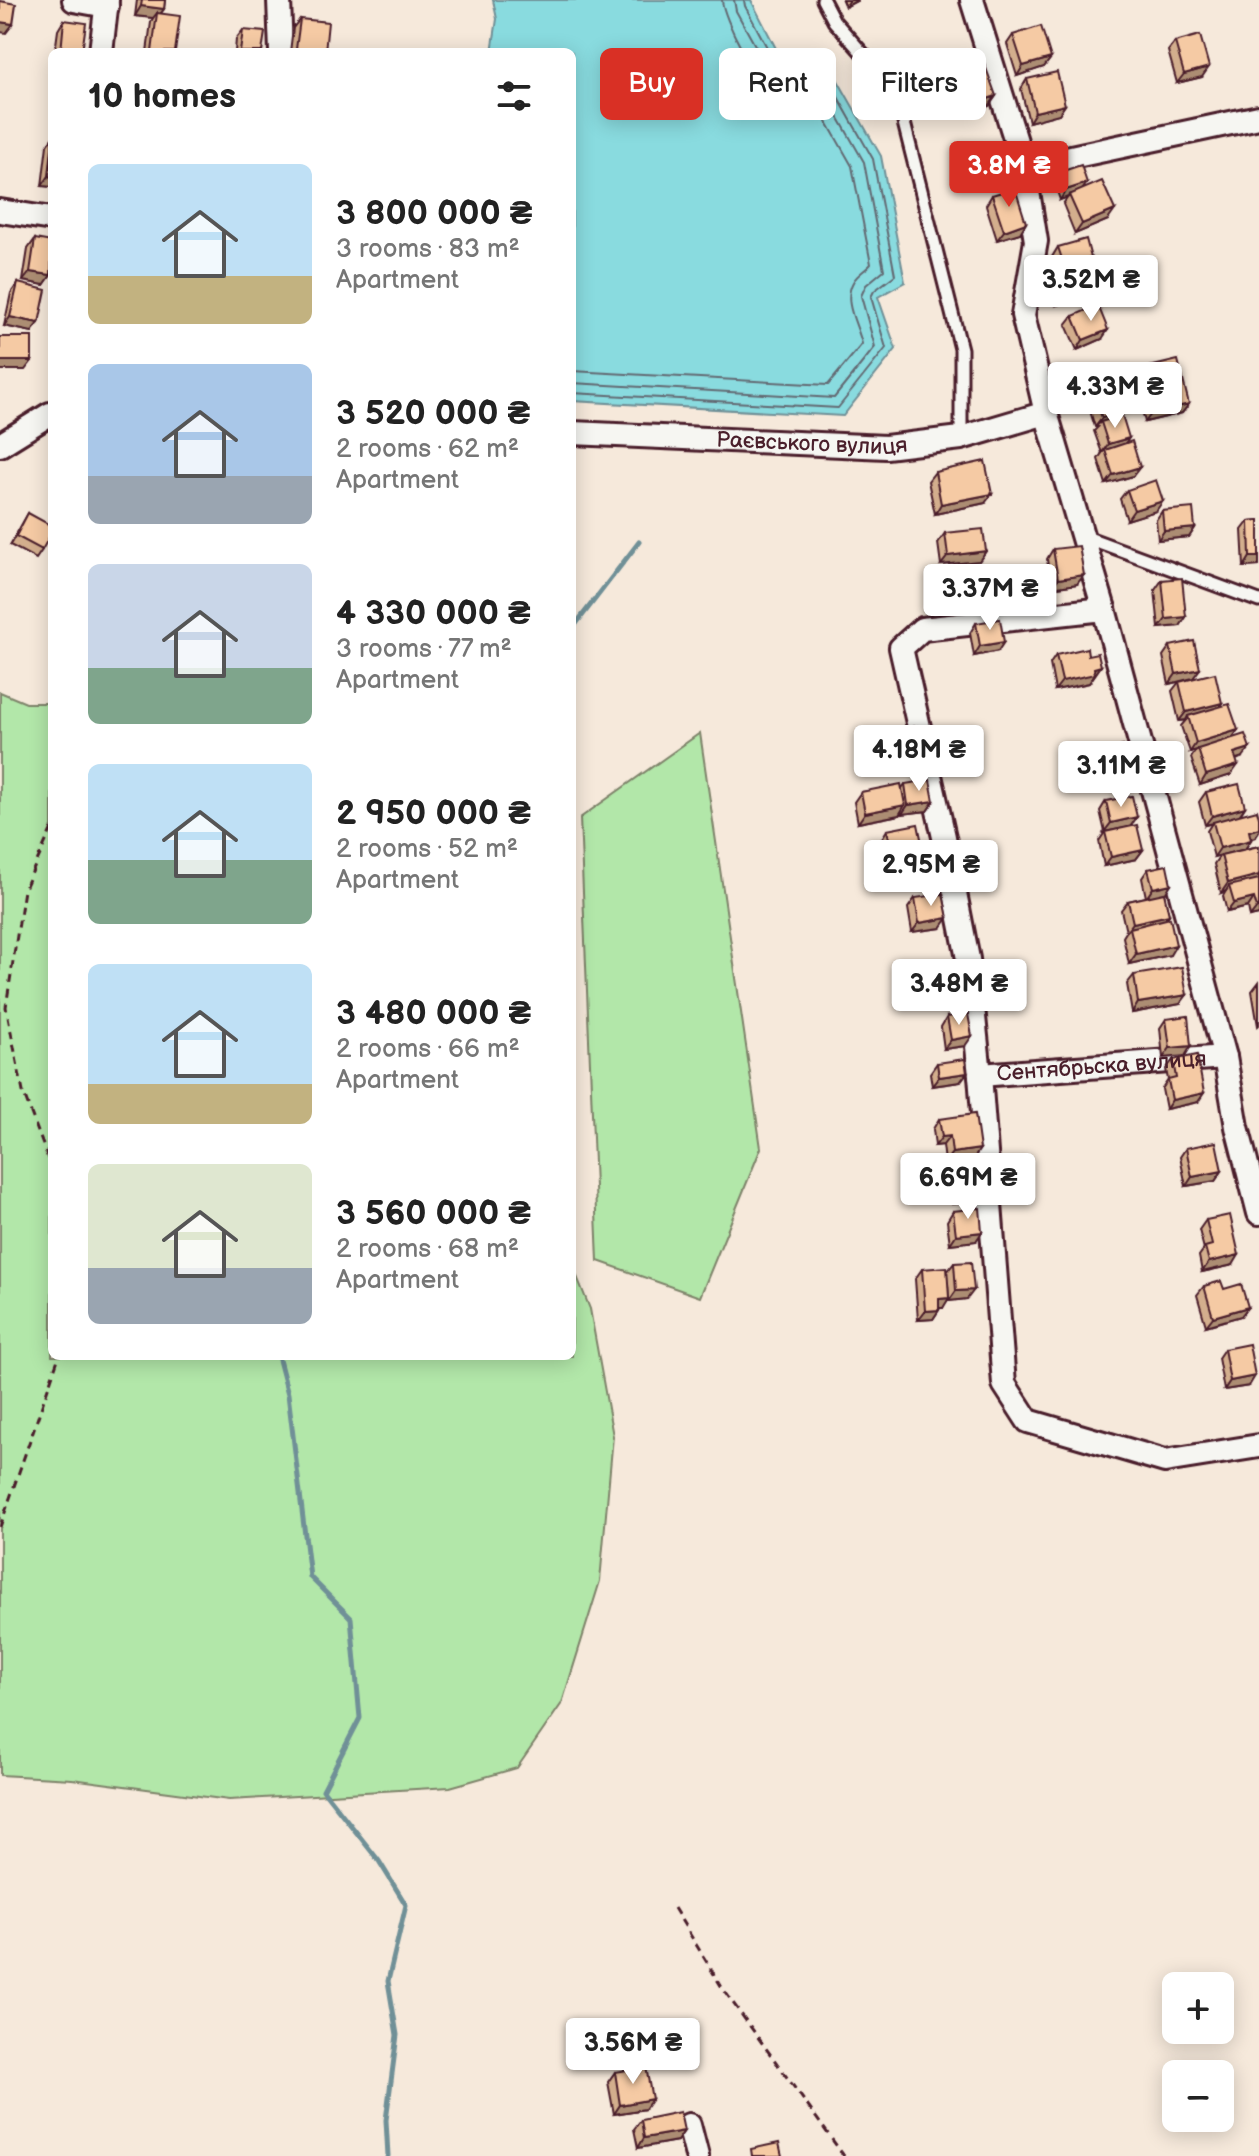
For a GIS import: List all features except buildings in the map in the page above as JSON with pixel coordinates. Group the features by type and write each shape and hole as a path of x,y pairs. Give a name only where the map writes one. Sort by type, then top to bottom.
{"street":[{"path":"74,0 107,3 101,48"},
{"path":"279,0 281,48"},
{"name":"Сентябрьска вулиця","path":"972,0 1024,167 1036,241 1023,315 1046,413 1104,609 1225,1057 1237,1127 1259,1213"},
{"path":"1024,167 1259,117"},
{"path":"0,211 48,218"},
{"path":"0,445 48,413"},
{"name":"Раєвського вулиця","path":"576,433 886,447 961,438 1046,413"},
{"path":"1104,609 922,629 901,648 968,959 1004,1384 1028,1421 1165,1461 1259,1446"},
{"name":"Сентябрьска вулиця","path":"980,1075 1225,1057"},
{"path":"689,2125 697,2156"}],"lane":[{"path":"823,0 834,21 896,91 961,349 961,438"},
{"path":"1083,536 1259,601"}],"path":[{"path":"48,837 24,890 6,1007 23,1092 48,1158"},
{"path":"0,1527 58,1360"},
{"path":"674,1908 723,1989 844,2156"}],"green space":[{"path":"0,692 26,703 48,703 48,1360 576,1360 576,1274 590,1309 613,1436 600,1581 562,1703 517,1768 450,1787 229,1800 72,1779 0,1775"},
{"path":"700,733 761,1148 700,1297 598,1261 580,818"}],"water":[{"path":"493,0 751,0 776,48 719,48 719,120 836,120 836,77 852,105 852,120 860,120 881,156 905,282 878,297 896,349 843,416 576,401 576,48 493,48 497,19"}],"waterway":[{"path":"576,624 639,542"},
{"path":"279,1360 288,1394 310,1577 351,1618 360,1718 323,1790 379,1861 406,1905 388,1981 397,2035 386,2120 388,2156"}]}
